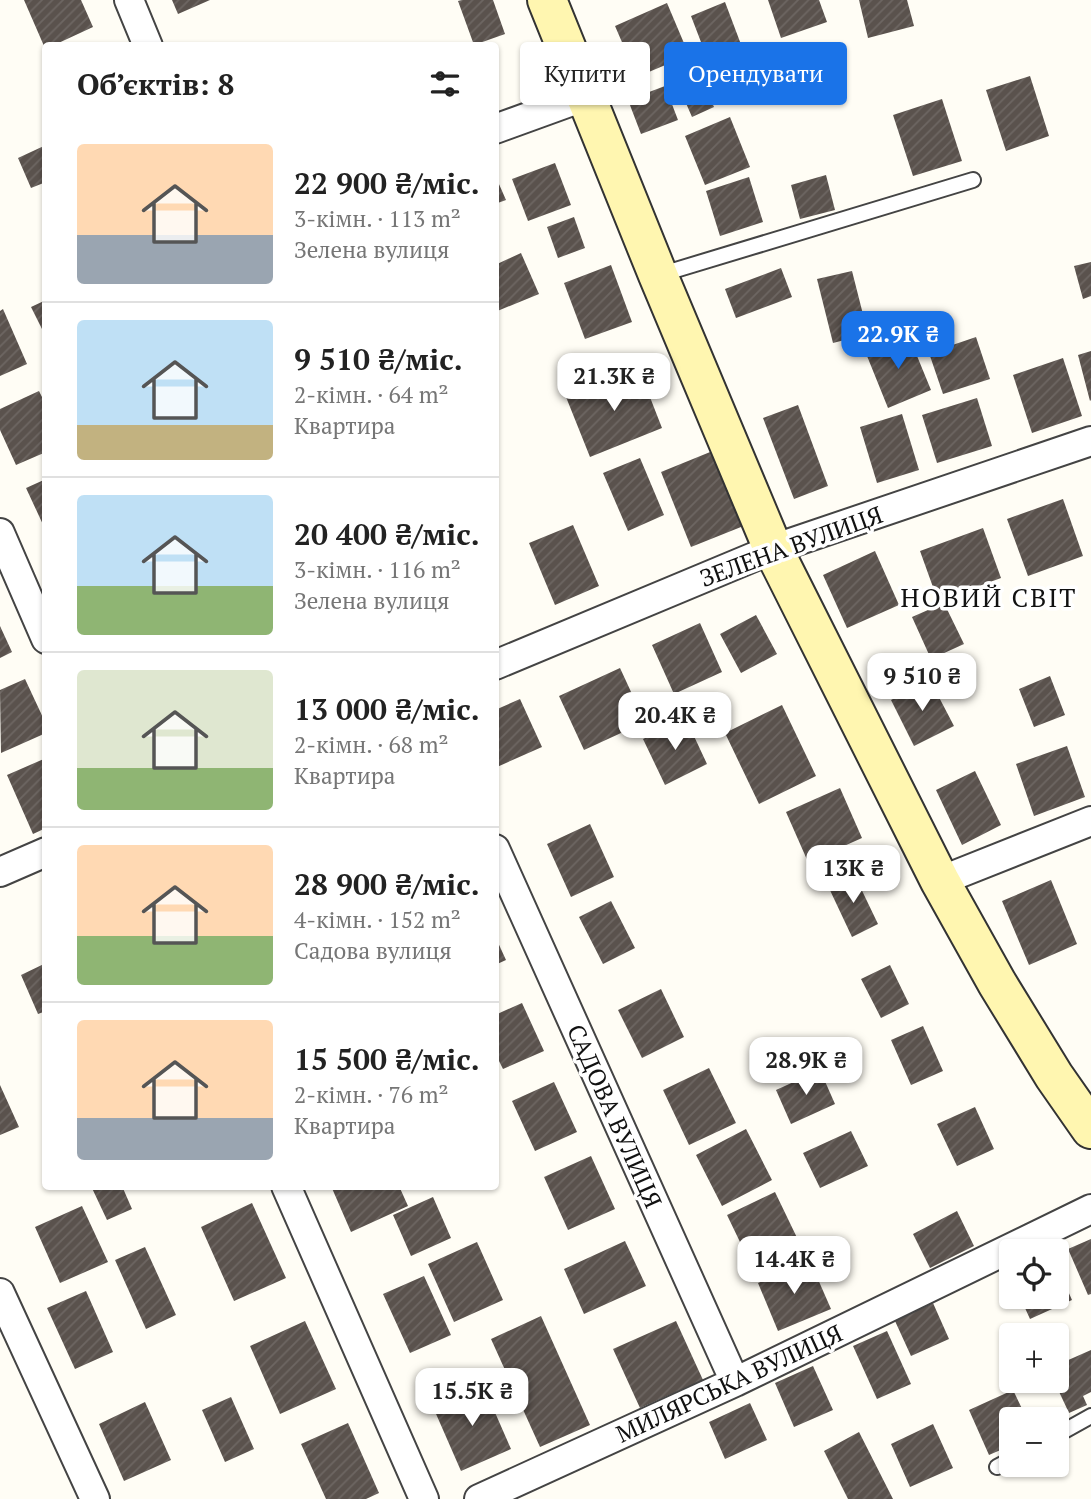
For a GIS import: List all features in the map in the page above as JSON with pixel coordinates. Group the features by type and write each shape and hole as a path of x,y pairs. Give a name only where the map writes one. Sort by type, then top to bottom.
{"street":[{"path":"129,0 146,42"},
{"path":"547,0 564,42"},
{"path":"499,128 561,105"},
{"path":"590,105 773,549 940,881 997,983 1054,1076 1091,1129"},
{"name":"ЗЕЛЕНА ВУЛИЦЯ","path":"499,663 773,549 1091,441"},
{"path":"0,533 42,630"},
{"path":"940,881 1091,821"},
{"path":"0,872 42,854"},
{"name":"САДОВА ВУЛИЦЯ","path":"499,858 735,1382"},
{"path":"288,1190 424,1499"},
{"name":"МИЛЯРСЬКА ВУЛИЦЯ","path":"479,1499 735,1382 1091,1209"},
{"path":"0,1293 95,1499"}],"lane":[{"path":"658,275 974,180"},
{"path":"1069,1428 1091,1416"}],"building":[{"path":"24,0 81,0 93,27 61,42 42,42"},
{"path":"172,0 210,0 178,14"},
{"path":"493,0 505,34 482,42 473,42 458,1"},
{"path":"768,0 819,0 827,22 781,38"},
{"path":"859,0 907,0 914,26 868,38"},
{"path":"725,2 740,42 701,42 691,16"},
{"path":"667,3 684,42 664,42 664,66 650,72 650,42 622,42 615,26"},
{"path":"1030,76 1049,136 1006,151 986,90"},
{"path":"664,86 664,105 672,105 678,120 641,134 630,105 650,105 650,92"},
{"path":"942,99 962,161 913,176 893,115"},
{"path":"687,105 713,105 714,107 692,117"},
{"path":"730,117 750,167 705,185 685,136"},
{"path":"42,147 42,184 31,188 18,158"},
{"path":"555,163 571,205 528,221 512,179"},
{"path":"826,175 835,210 800,219 791,185"},
{"path":"749,177 763,222 720,236 706,191"},
{"path":"499,184 506,200 499,203"},
{"path":"574,217 585,248 558,258 547,227"},
{"path":"521,253 539,294 499,310 499,263"},
{"path":"1091,262 1091,296 1083,299 1074,266"},
{"path":"611,265 632,322 585,339 564,283"},
{"path":"781,268 792,297 736,318 725,289"},
{"path":"852,271 868,334 833,343 817,279"},
{"path":"42,302 42,329 31,307"},
{"path":"3,309 27,364 0,376 0,311"},
{"path":"908,334 931,390 888,408 865,351"},
{"path":"976,337 990,379 943,394 929,353"},
{"path":"1091,351 1091,400 1090,401 1078,355"},
{"path":"1063,358 1082,416 1032,433 1013,375"},
{"path":"639,369 662,428 590,457 566,397"},
{"path":"39,391 42,397 42,454 16,465 0,430 0,409"},
{"path":"977,398 992,446 937,463 922,415"},
{"path":"798,405 828,486 794,499 763,418"},
{"path":"902,414 919,470 877,483 860,427"},
{"path":"720,448 751,523 691,547 661,472"},
{"path":"640,458 664,515 628,531 603,473"},
{"path":"42,481 42,522 26,488"},
{"path":"1063,499 1083,556 1028,576 1007,519"},
{"path":"573,525 599,586 555,605 529,543"},
{"path":"983,528 1001,578 938,601 920,551"},
{"path":"875,551 899,605 847,628 823,575"},
{"path":"944,603 964,644 931,659 912,617"},
{"path":"756,615 777,654 741,673 720,634"},
{"path":"700,623 722,672 674,694 652,645"},
{"path":"0,626 12,652 0,658"},
{"path":"620,668 645,722 584,750 559,696"},
{"path":"1050,676 1065,715 1034,727 1019,689"},
{"path":"25,679 42,715 42,735 1,753 0,690"},
{"path":"930,680 954,726 914,746 891,700"},
{"path":"520,699 542,747 499,766 499,708"},
{"path":"782,705 816,776 759,804 725,733"},
{"path":"686,719 707,764 665,785 643,739"},
{"path":"1067,746 1085,797 1034,816 1016,764"},
{"path":"42,760 42,830 33,834 7,775"},
{"path":"975,771 1001,825 962,845 936,790"},
{"path":"840,788 862,838 808,862 786,812"},
{"path":"590,824 614,877 571,897 547,844"},
{"path":"854,874 878,924 852,937 828,886"},
{"path":"1051,880 1077,944 1029,965 1002,901"},
{"path":"611,901 635,948 603,964 579,917"},
{"path":"499,945 506,960 499,963"},
{"path":"42,965 42,1012 38,1014 21,975"},
{"path":"890,965 909,1004 881,1018 861,979"},
{"path":"661,989 684,1037 642,1058 618,1010"},
{"path":"522,1003 544,1051 503,1069 499,1061 499,1013"},
{"path":"923,1026 943,1071 911,1085 891,1040"},
{"path":"709,1068 736,1123 689,1145 663,1090"},
{"path":"820,1070 835,1104 791,1124 776,1090"},
{"path":"554,1082 577,1132 535,1151 512,1101"},
{"path":"0,1085 19,1127 0,1135"},
{"path":"975,1107 994,1149 957,1166 937,1124"},
{"path":"746,1129 772,1180 722,1206 696,1155"},
{"path":"851,1131 868,1166 820,1188 803,1153"},
{"path":"591,1156 615,1209 568,1230 544,1177"},
{"path":"93,1190 124,1190 132,1209 107,1220"},
{"path":"333,1190 401,1190 408,1206 351,1232"},
{"path":"775,1192 801,1246 753,1269 727,1215"},
{"path":"433,1197 451,1238 411,1256 393,1215"},
{"path":"252,1203 286,1278 234,1301 201,1227"},
{"path":"82,1206 108,1262 60,1283 35,1227"},
{"path":"957,1211 974,1246 930,1268 913,1234"},
{"path":"1091,1239 1091,1294 1088,1295 1069,1249"},
{"path":"625,1241 646,1286 584,1314 564,1269"},
{"path":"477,1242 503,1300 454,1322 428,1264"},
{"path":"145,1247 176,1315 146,1329 115,1260"},
{"path":"810,1261 831,1309 778,1331 758,1283"},
{"path":"424,1276 451,1335 410,1353 383,1294"},
{"path":"86,1291 113,1352 75,1369 47,1308"},
{"path":"933,1303 949,1339 911,1356 895,1321"},
{"path":"1025,1309 1052,1309 1030,1319"},
{"path":"541,1316 590,1425 540,1447 491,1339"},
{"path":"305,1321 336,1389 280,1414 250,1346"},
{"path":"676,1321 703,1380 640,1408 613,1349"},
{"path":"887,1331 911,1384 877,1399 853,1346"},
{"path":"1091,1350 1091,1392 1083,1396 1087,1405 1069,1413 1069,1407 1066,1407 1060,1393 1069,1393 1069,1360"},
{"path":"813,1366 833,1410 794,1427 775,1383"},
{"path":"483,1385 511,1449 461,1471 433,1407"},
{"path":"1006,1393 1014,1393 1021,1407 999,1407 999,1451 989,1455 969,1410"},
{"path":"231,1397 254,1449 225,1462 202,1410"},
{"path":"145,1402 171,1460 124,1481 99,1424"},
{"path":"750,1403 767,1440 725,1459 709,1422"},
{"path":"348,1423 379,1493 366,1499 326,1499 301,1444"},
{"path":"933,1424 953,1468 910,1487 891,1444"},
{"path":"859,1432 893,1499 848,1499 824,1451"}],"district":[{"name":"НОВИЙ СВІТ","path":"989,597"}]}
